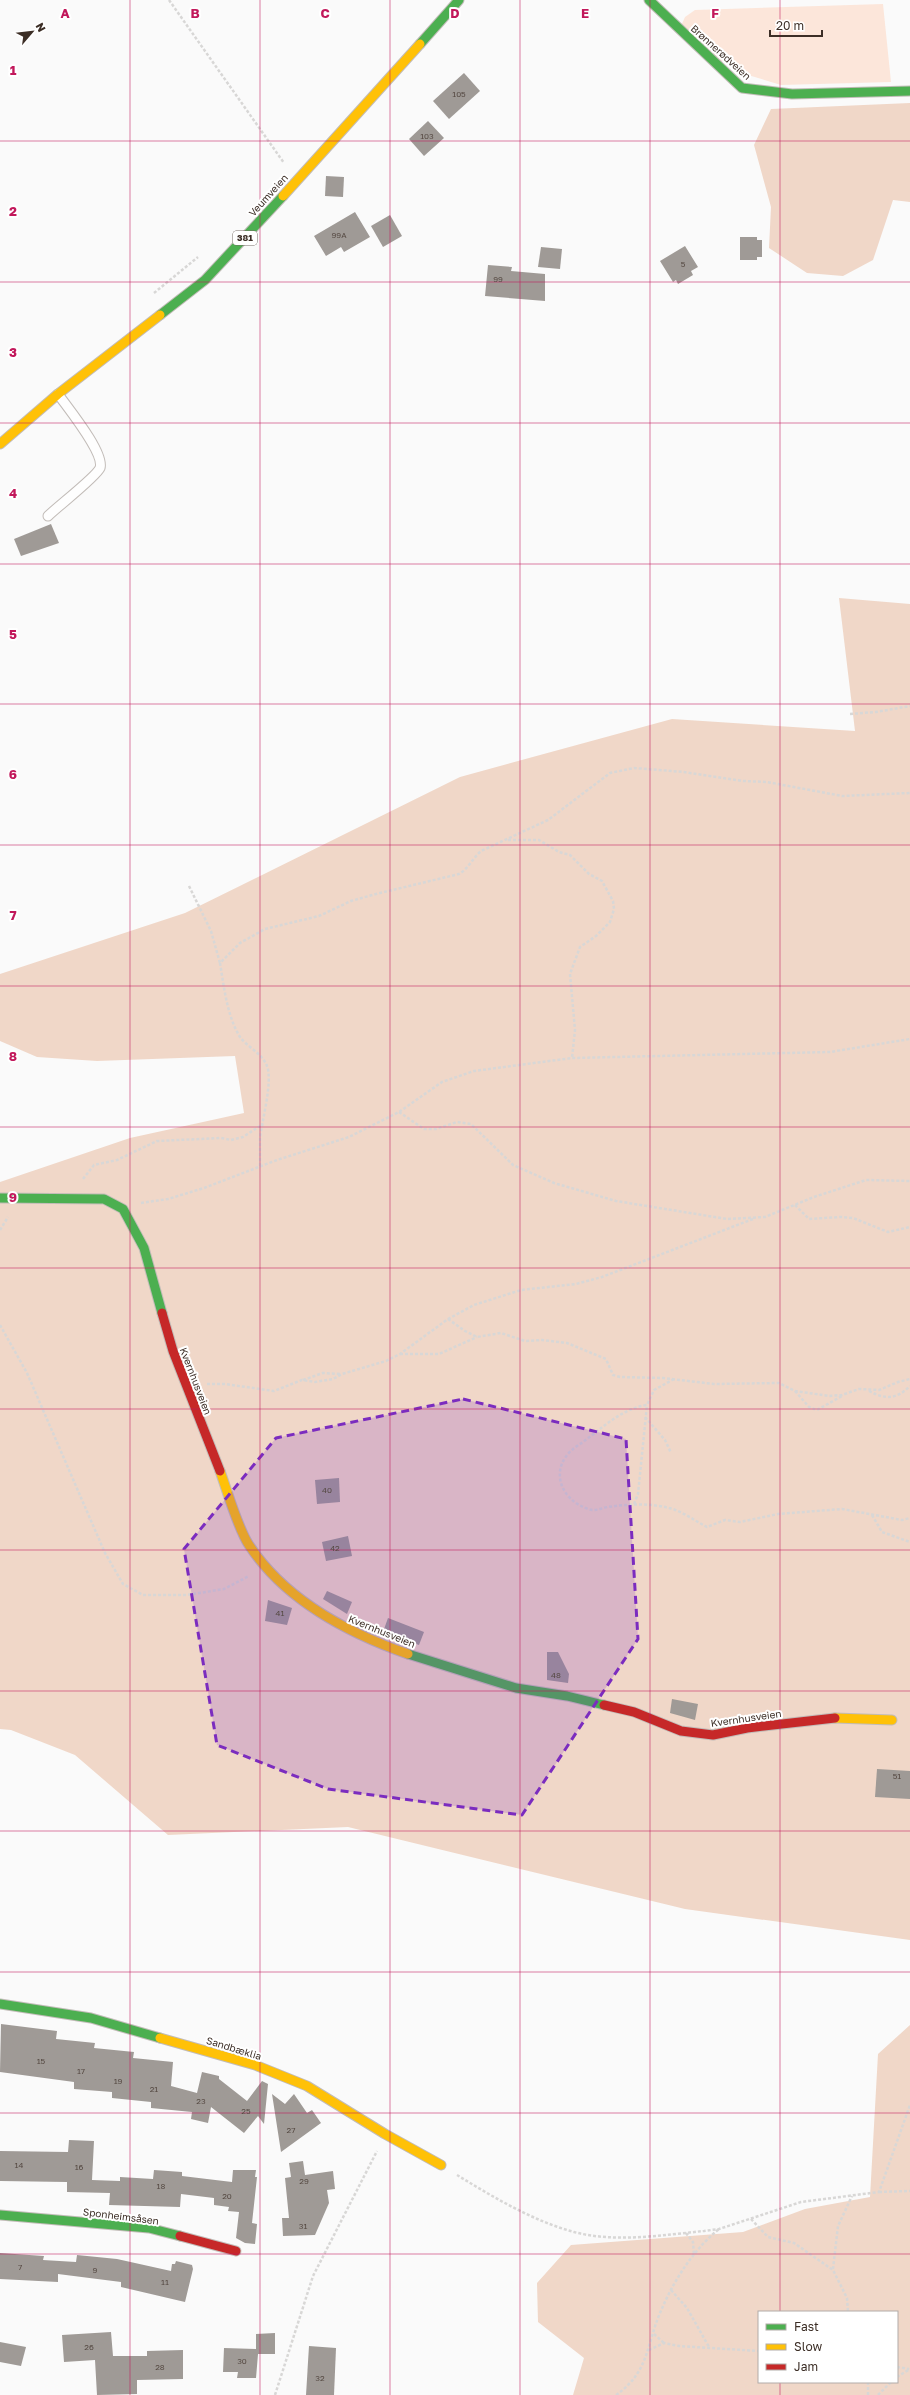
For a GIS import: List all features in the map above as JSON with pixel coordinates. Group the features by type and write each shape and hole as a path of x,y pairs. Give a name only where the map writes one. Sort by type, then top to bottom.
{"street":[{"name":"Veumveien","path":"0,444 58,394 205,280 459,0"},
{"name":"Brønnerødveien","path":"649,0 742,88 792,94 910,91"},
{"path":"0,1198 104,1199 116,1204"},
{"name":"Kvernhusveien","path":"116,1204 124,1210 144,1248 171,1344 248,1544 265,1566 283,1585 316,1610 348,1630 376,1643 516,1688 567,1696 634,1712 681,1731 713,1736 747,1728 846,1717 892,1720"},
{"name":"Sandbæklia","path":"0,2004 91,2018 255,2065 307,2086 385,2134 441,2165"},
{"name":"Sponheimsåsen","path":"0,2215 149,2228 236,2251"}],"lane":[{"path":"48,516 92,477 99,469 100,465 95,449 58,394"}],"path":[{"path":"169,0 284,163"},
{"path":"279,169 290,157"},
{"path":"151,295 200,255"},
{"path":"850,714 876,712 910,706"},
{"path":"220,963 228,952 257,932 274,926 314,918 351,901 459,874 465,871 474,857 481,851 508,840 548,820 610,773 634,768 767,782 842,796 910,793"},
{"path":"508,840 539,840 559,852 570,855 589,874 602,881 613,901 614,909 610,922 596,936 582,944 570,974 574,1030 572,1058"},
{"path":"189,886 211,931 220,963 228,1004 236,1029 241,1038 262,1058 267,1066 267,1102 263,1124 260,1166"},
{"path":"116,1204 142,1203 168,1199 211,1186 260,1166 348,1137 399,1112 442,1082 474,1071 572,1058 830,1052 910,1039"},
{"path":"399,1112 424,1129 436,1129 457,1122 471,1124 513,1165 532,1176 575,1190 625,1202 727,1219 753,1219"},
{"path":"72,1198 80,1183 94,1165 117,1160 143,1146 167,1140 175,1142 220,1138 231,1140 244,1137 263,1124"},
{"path":"302,1380 326,1381 342,1374 386,1361 400,1354 448,1319 474,1305 505,1294 521,1290 576,1284 602,1277 753,1219 866,1180 910,1181"},
{"path":"795,1205 809,1219 841,1217 853,1218 888,1232 910,1227"},
{"path":"448,1319 465,1331 477,1337"},
{"path":"0,1325 27,1373 106,1553 123,1584 143,1595 186,1595 207,1593 232,1586 265,1566"},
{"path":"400,1354 439,1354 477,1337 501,1333 526,1341 542,1340 567,1343 606,1359 614,1376 674,1379 714,1384 779,1383 794,1391 809,1406 817,1410 842,1395 855,1390 879,1390 910,1379"},
{"path":"184,1380 200,1385 225,1384 274,1391 323,1373 342,1374"},
{"path":"634,1504 638,1494 647,1405 654,1390 674,1379"},
{"path":"867,1390 891,1398 899,1395 910,1386"},
{"path":"794,1391 829,1396 842,1395"},
{"path":"647,1405 630,1409 614,1418 594,1435 568,1453 559,1475 561,1486 566,1493 588,1510 634,1504 669,1508 707,1527 725,1520 740,1522 797,1512 811,1513 848,1509 909,1519"},
{"path":"645,1417 665,1440 671,1453"},
{"path":"872,1514 882,1532 910,1542"},
{"path":"879,2192 910,2105"},
{"path":"275,2395 313,2276 385,2134"},
{"path":"441,2165 485,2192 528,2213 574,2232 607,2237 685,2233 719,2229 801,2202 879,2192 910,2191"},
{"path":"848,2311 847,2298 833,2270 832,2264 839,2232 838,2226 852,2196"},
{"path":"751,2219 768,2237 794,2243 833,2270"},
{"path":"616,2395 639,2374 650,2350 659,2315 670,2290 694,2256 719,2229"},
{"path":"685,2233 693,2242 694,2256"},
{"path":"670,2290 687,2308 709,2347"},
{"path":"654,2334 664,2343"},
{"path":"650,2350 664,2343 758,2351"},
{"path":"898,2367 910,2369"},
{"path":"898,2376 910,2369"},
{"path":"868,2383 868,2395"},
{"path":"878,2395 890,2383"}],"highlighted area":[{"path":"463,1399 626,1439 638,1639 522,1815 328,1789 217,1745 184,1549 276,1438"}],"shaded area":[{"path":"883,4 891,82 781,85 748,75 718,59 681,26 685,17 695,10"},
{"path":"910,103 910,202 893,200 873,260 843,276 807,273 769,248 771,207 754,145 771,109"},
{"path":"839,598 910,604 910,1940 685,1909 348,1827 168,1835 75,1755 11,1730 0,1729 0,1182 130,1138 244,1113 235,1056 97,1061 37,1057 0,1041 0,974 185,913 460,777 672,719 855,731"},
{"path":"910,2025 910,2395 573,2395 584,2358 538,2322 537,2283 571,2245 743,2232 805,2209 870,2197 878,2054"}],"building":[{"path":"464,73 480,91 449,119 433,101"},
{"path":"428,121 444,138 424,156 409,139"},
{"path":"326,176 344,177 343,197 325,196"},
{"path":"355,212 370,237 344,252 341,247 326,256 314,236"},
{"path":"390,215 402,236 383,247 371,226"},
{"path":"740,237 757,237 757,240 762,240 762,257 757,257 757,260 740,260"},
{"path":"685,246 698,267 691,271 693,275 678,284 676,280 673,282 660,261"},
{"path":"541,247 562,249 560,269 538,267"},
{"path":"488,265 512,267 511,271 545,274 545,301 485,296"},
{"path":"51,524 59,543 21,556 14,539"},
{"path":"339,1478 340,1502 317,1504 315,1480"},
{"path":"348,1536 352,1556 326,1561 322,1542"},
{"path":"327,1591 352,1602 347,1614 323,1599"},
{"path":"268,1600 292,1608 287,1625 265,1621"},
{"path":"388,1618 424,1632 419,1645 383,1632"},
{"path":"547,1652 558,1652 569,1674 568,1683 547,1680"},
{"path":"672,1699 698,1704 695,1720 670,1713"},
{"path":"877,1769 910,1771 910,1799 875,1797"},
{"path":"1,2024 57,2031 56,2039 95,2043 94,2048 134,2052 133,2058 173,2062 171,2086 197,2093 202,2072 219,2076 219,2079 247,2101 262,2081 268,2084 264,2124 258,2116 244,2133 211,2107 208,2123 191,2119 192,2112 151,2108 151,2102 112,2098 112,2092 74,2089 74,2082 0,2072"},
{"path":"272,2094 285,2104 294,2094 307,2113 312,2110 321,2123 281,2152"},
{"path":"69,2140 94,2141 92,2180 120,2181 120,2177 153,2179 154,2170 182,2172 182,2176 232,2182 233,2170 256,2170 255,2177 257,2177 252,2223 257,2224 255,2244 245,2243 236,2238 239,2212 228,2211 229,2207 214,2205 214,2198 181,2194 180,2207 109,2205 110,2193 67,2192 67,2182 0,2181 0,2151 68,2152"},
{"path":"303,2161 305,2175 333,2171 335,2189 327,2190 329,2203 315,2235 283,2236 282,2218 289,2218 285,2178 291,2177 289,2163"},
{"path":"0,2253 44,2256 43,2260 76,2262 77,2255 117,2259 171,2271 172,2264 175,2264 176,2261 192,2265 193,2269 185,2302 121,2287 121,2282 58,2274 58,2282 0,2279"},
{"path":"111,2332 113,2356 147,2356 147,2351 183,2350 183,2379 137,2380 137,2394 97,2395 95,2360 64,2362 62,2335"},
{"path":"275,2333 275,2354 258,2354 256,2378 237,2378 238,2372 223,2372 224,2348 256,2349 256,2334"},
{"path":"0,2342 26,2347 21,2366 0,2362"},
{"path":"309,2346 336,2348 334,2395 306,2395"}],"traffic: fast":[{"path":"420,44 459,0"},
{"path":"649,0 742,88 792,94 910,91"},
{"path":"160,315 205,280 283,196"},
{"path":"0,1198 104,1199 123,1209 144,1248 162,1313"},
{"path":"408,1654 516,1688 567,1696 604,1705"},
{"path":"0,2004 91,2018 160,2038"},
{"path":"0,2215 149,2228 180,2236"}],"traffic: slow":[{"path":"283,196 420,44"},
{"path":"0,444 58,394 160,315"},
{"path":"220,1471 237,1520 245,1538 264,1565 281,1582 299,1598 341,1625 385,1646 408,1654"},
{"path":"835,1718 892,1720"},
{"path":"160,2038 255,2065 307,2086 385,2134 441,2165"}],"traffic: jam":[{"path":"162,1313 173,1351 220,1471"},
{"path":"604,1705 634,1712 681,1731 713,1735 747,1728 835,1718"},
{"path":"180,2236 236,2251"}]}
